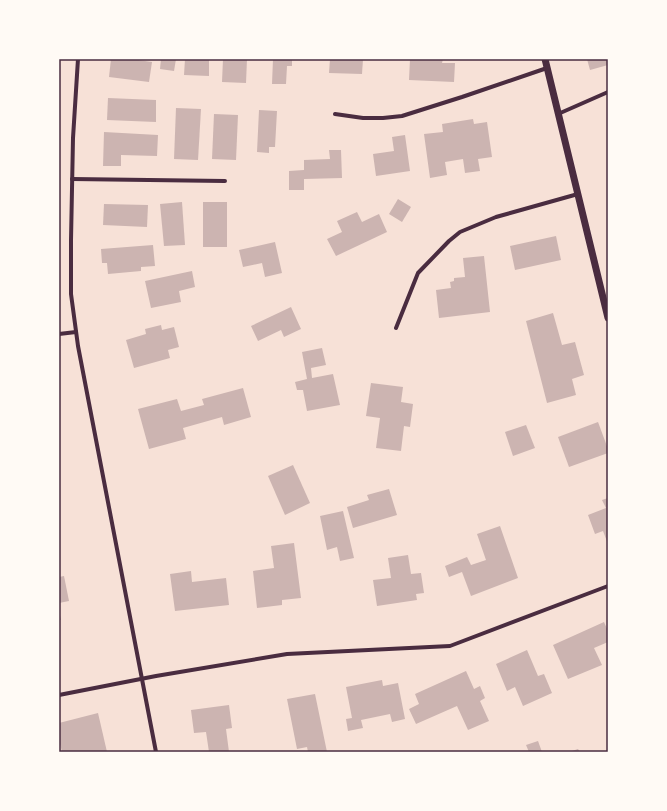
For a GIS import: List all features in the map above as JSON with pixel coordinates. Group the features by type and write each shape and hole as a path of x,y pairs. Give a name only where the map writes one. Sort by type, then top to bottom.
{"street":[{"path":"78,59 72,179 71,294 78,346 156,752"},
{"path":"545,59 608,318"},
{"path":"335,114 363,118 402,116 462,98 547,68"},
{"path":"558,114 608,92"},
{"path":"72,179 225,181"},
{"path":"396,328 418,273 460,232 496,217 578,194"},
{"path":"59,334 76,332"},
{"path":"59,695 141,679 287,654 450,646 608,586"}],"building":[{"path":"111,59 131,59 152,62 149,82 109,77"},
{"path":"161,59 176,59 174,71 160,69"},
{"path":"185,59 209,59 209,76 184,75"},
{"path":"223,59 247,59 246,83 222,82"},
{"path":"273,59 292,59 292,66 287,66 286,84 272,84"},
{"path":"330,59 363,59 362,74 329,73"},
{"path":"410,59 443,59 442,63 455,63 454,82 409,80"},
{"path":"587,59 608,59 608,65 590,70"},
{"path":"108,98 156,100 156,122 107,120"},
{"path":"176,108 201,109 198,160 174,159"},
{"path":"259,110 277,111 275,147 269,147 269,153 257,152"},
{"path":"214,114 238,115 236,160 212,159"},
{"path":"473,119 474,124 487,122 492,157 478,159 480,171 465,173 463,159 445,162 447,175 430,178 424,134 443,132 442,124"},
{"path":"104,132 158,135 157,156 121,155 121,166 103,166"},
{"path":"405,135 410,171 376,176 373,154 394,151 392,137"},
{"path":"329,150 341,150 342,178 304,179 304,190 289,190 289,171 304,170 304,160 330,159"},
{"path":"398,199 411,207 402,222 389,214"},
{"path":"182,202 185,245 164,246 160,204"},
{"path":"203,202 227,202 227,247 203,247"},
{"path":"104,204 148,205 147,227 103,225"},
{"path":"357,212 362,222 379,214 387,232 336,256 327,239 342,232 337,221"},
{"path":"556,236 561,260 515,270 510,246"},
{"path":"275,242 282,273 265,277 262,263 243,267 239,250"},
{"path":"153,245 155,266 141,267 141,271 108,274 107,263 102,263 101,249"},
{"path":"484,256 490,312 439,318 436,290 451,288 450,282 454,281 454,278 465,277 463,258"},
{"path":"192,271 195,287 179,291 181,302 151,308 145,281"},
{"path":"291,307 301,329 284,337 281,330 258,341 251,326"},
{"path":"553,313 562,345 575,342 584,375 572,379 576,395 547,403 526,321"},
{"path":"161,325 162,330 174,327 179,347 168,350 170,358 134,368 126,340 146,334 145,329"},
{"path":"322,348 326,365 311,368 312,378 333,374 340,405 307,411 303,390 297,390 295,382 307,379 302,352"},
{"path":"371,383 403,387 401,402 413,404 410,427 404,426 401,451 376,448 380,418 366,416"},
{"path":"243,388 251,417 224,425 222,417 183,428 186,439 149,449 138,409 177,399 181,411 204,405 202,399"},
{"path":"598,422 608,449 608,453 569,467 558,437"},
{"path":"526,425 535,448 513,456 505,432"},
{"path":"293,465 310,503 285,515 268,476"},
{"path":"389,489 397,515 353,528 347,507 369,500 367,495"},
{"path":"608,498 608,544 603,531 595,534 588,515 606,508 602,500"},
{"path":"343,511 354,558 340,561 337,547 327,550 320,516"},
{"path":"500,526 518,578 471,596 462,572 449,577 445,566 467,557 471,565 486,560 477,534"},
{"path":"294,543 301,598 282,600 282,605 257,608 253,571 274,568 271,546"},
{"path":"408,555 411,574 421,573 424,593 416,594 417,600 377,606 373,580 391,578 388,558"},
{"path":"191,571 192,582 226,578 229,605 175,611 170,574"},
{"path":"64,576 69,601 59,603 59,577"},
{"path":"604,622 608,631 608,642 594,648 602,665 568,679 553,645"},
{"path":"527,650 538,676 544,674 552,693 523,706 515,687 507,691 496,664"},
{"path":"466,671 474,689 480,686 485,698 480,701 489,721 468,730 457,706 416,724 409,709 419,704 415,694"},
{"path":"382,680 383,686 398,683 405,719 392,722 390,714 361,720 363,728 348,731 346,719 352,718 346,687"},
{"path":"315,694 327,752 308,752 307,747 297,749 287,699"},
{"path":"229,705 232,728 226,729 229,752 209,752 206,732 194,733 191,710"},
{"path":"98,713 107,752 62,752 59,740 59,723"},
{"path":"538,741 542,752 529,752 526,745"},
{"path":"578,749 580,752 569,752"}]}
